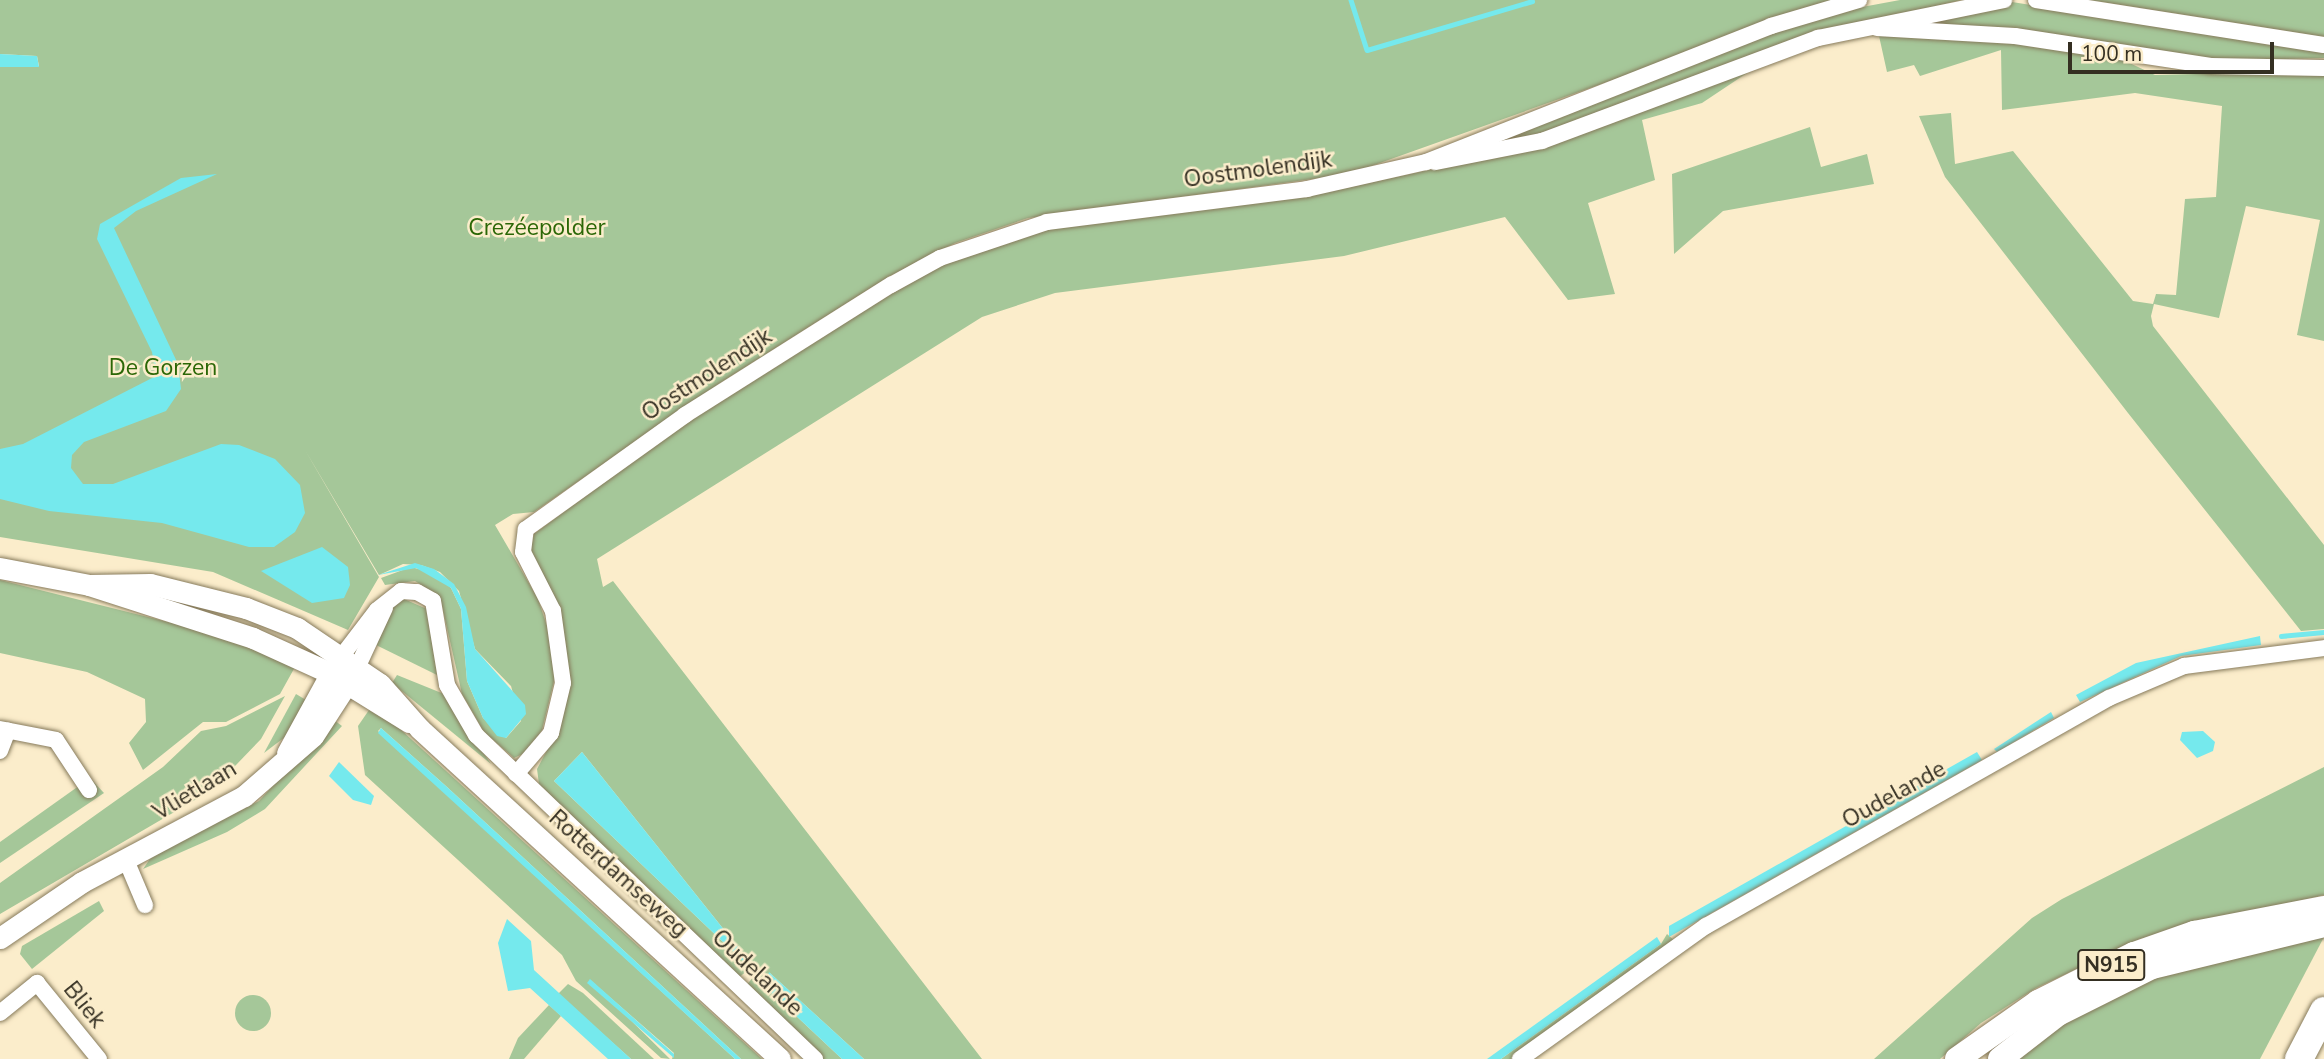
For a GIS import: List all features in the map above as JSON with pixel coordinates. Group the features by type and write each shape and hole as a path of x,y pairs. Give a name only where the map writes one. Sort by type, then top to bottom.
{"highway":[{"path":"2299,1059 2324,1011"}],"main road":[{"name":"Rotterdamseweg","path":"0,568 89,585 253,638 387,689 420,729 780,1059"},
{"name":"Vlietlaan","path":"0,938 44,905 244,796 325,722 344,671"},
{"name":"N915","path":"2000,1059 2100,989 2152,967 2324,908"},
{"name":"N915","path":"1957,1059 2038,1002 2134,954 2194,933 2278,925 2324,925"}],"street":[{"name":"Oostmolendijk","path":"516,774 551,733 563,683 553,611 523,552 522,536 685,415 891,285 990,239 1046,222 1307,189 1426,162 1770,26 1859,0"},
{"name":"Oostmolendijk","path":"1426,162 1450,163 1515,149 1769,52 1871,26 2004,0"},
{"path":"2036,0 2324,45"},
{"name":"Oostmolendijk","path":"1871,26 1898,33 2015,36 2211,66 2324,68"},
{"path":"344,671 388,600 408,590 433,601 453,699 476,735 516,774"},
{"name":"Oudelande","path":"1520,1059 1706,926 2109,698 2184,666 2324,648"},
{"path":"0,751 4,730 56,740 89,790"},
{"name":"Oudelande","path":"516,774 816,1059"},
{"path":"126,860 145,905"},
{"name":"Bliek","path":"0,1013 37,983 99,1059"}],"green space":[{"name":"Crezéepolder","path":"0,0 1837,0 1349,174 1028,218 955,243 890,276 720,383 534,512 513,514 495,525 538,599 549,632 555,677 542,730 527,752 514,758 484,732 462,694 440,597 415,581 385,585 381,578 411,567 433,573 451,588 461,609 467,681 483,718 506,738 521,721 511,686 475,649 459,591 440,572 421,565 403,564 379,575 305,450 379,577 348,630 213,572 0,537 0,67 39,66 37,56 0,54"},
{"path":"1900,0 1961,0 1888,18 1542,135 1464,153 1819,15"},
{"path":"2089,0 2324,0 2324,37"},
{"path":"2012,2 2324,52 2324,58 2210,61 1894,26"},
{"path":"1879,36 2004,39 2117,57 2155,75 2324,71 2324,341 2297,335 2320,220 2246,206 2219,318 2154,304 2151,316 2153,326 2324,545 2324,629 2301,631 2128,413 1945,177 1919,116 1951,113 1955,164 2013,151 2133,301 2153,304 2156,294 2176,295 2185,199 2216,197 2222,106 2135,93 2002,110 2001,50 1920,76 1914,65 1887,72"},
{"path":"1774,55 1702,103 1642,120 1655,180 1588,203 1615,294 1568,300 1505,217 1344,256 1055,293 982,317 597,559 603,587 613,581 982,1059 864,1059 770,973 760,982 842,1059 823,1059 745,987 754,976 748,970 737,979 539,784 537,769 554,737 569,676 563,629 530,552 534,534 689,420 933,268 1032,231 1341,189 1545,145","holes":["582,752 745,956 744,962 554,781"]},
{"path":"1810,127 1821,167 1867,154 1874,184 1723,211 1674,254 1672,174"},
{"path":"0,580 216,634 295,667 280,694 226,722 203,722 143,770 129,743 146,722 145,699 87,672 0,653"},
{"path":"404,599 427,609 437,675 374,644 392,606"},
{"path":"397,675 444,694 491,764 392,683"},
{"path":"296,694 306,700 289,734 264,753"},
{"path":"285,696 261,739 212,790 0,914 0,883 163,767 201,731 226,726"},
{"path":"369,710 399,728 762,1059 741,1059 381,728 378,731 735,1059 672,1059 674,1053 589,979 670,1059 661,1058 576,981 562,955 365,775 358,726"},
{"path":"334,720 342,726 265,809 227,832 143,869 152,856 259,801"},
{"path":"2324,767 2324,895 2140,939 2036,988 1981,1023 1940,1059 1874,1059 2032,918 2062,899"},
{"path":"90,778 104,793 0,863 0,842"},
{"path":"99,901 104,911 32,969 20,954 22,946"},
{"path":"1667,934 1675,941 1513,1059 1501,1059 1661,944"},
{"path":"2324,937 2260,1059 2013,1059 2077,1014 2131,986 2229,954"},
{"path":"568,984 583,993 654,1059 631,1059 558,994"},
{"path":"253,995 266,1000 271,1013 266,1026 253,1031 240,1026 235,1013 240,1000"},
{"path":"549,1005 561,1016 524,1059 509,1059 518,1038"}],"water":[{"path":"0,54 37,56 39,67 0,67"},
{"path":"217,174 136,211 114,228 178,364 181,389 166,411 84,442 72,455 71,468 83,484 113,484 221,444 239,445 275,459 300,485 305,513 295,532 274,547 249,547 162,523 49,511 0,499 0,449 23,444 156,376 152,352 97,239 100,224 181,178"},
{"path":"322,547 348,567 350,585 344,598 312,603 261,571"},
{"path":"415,563 434,569 454,584 466,607 475,649 525,705 526,714 506,738 497,736 483,718 467,681 461,609 451,588 416,568 378,575"},
{"path":"2260,636 2261,645 2181,656 2080,702 2076,695 2136,663"},
{"path":"2051,712 2054,718 1997,752 1994,749"},
{"path":"381,728 741,1059 735,1059 378,733"},
{"path":"2203,731 2215,742 2213,751 2197,758 2180,740 2182,732"},
{"path":"582,752 745,956 744,962 554,781"},
{"path":"1977,752 1982,760 1669,937 1669,926"},
{"path":"339,762 374,796 371,805 353,800 329,776"},
{"path":"507,919 531,941 534,970 631,1059 608,1059 530,988 508,991 498,943"},
{"path":"1657,937 1661,944 1501,1059 1487,1059"},
{"path":"770,972 864,1059 842,1059 760,982"},
{"path":"590,979 674,1054 674,1058 587,983"}],"waterway":[{"path":"1351,0 1367,50 1532,1"},
{"path":"2281,636 2324,632"}],"park label":[{"name":"De Gorzen","path":"163,368"}]}
